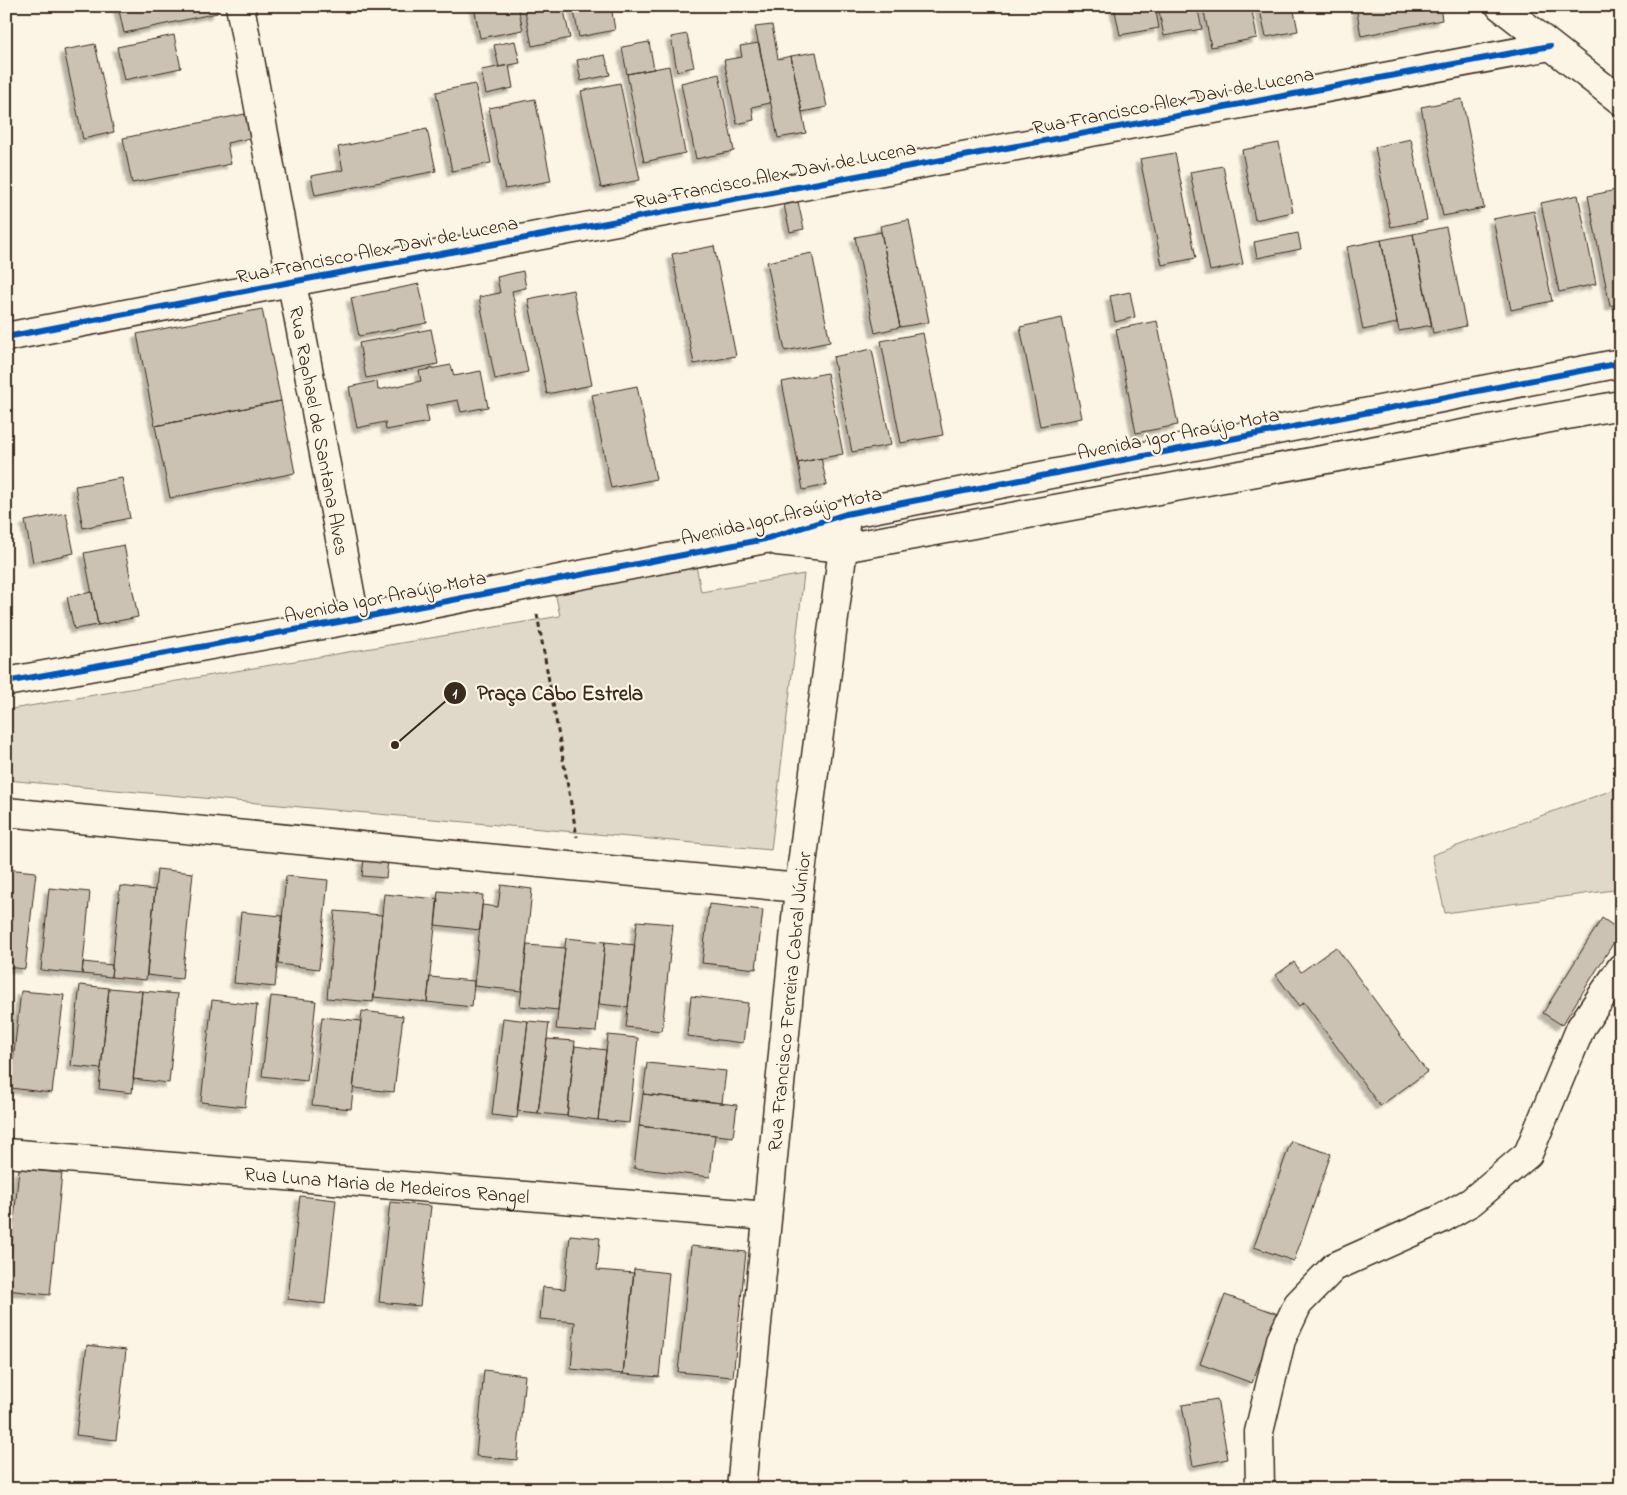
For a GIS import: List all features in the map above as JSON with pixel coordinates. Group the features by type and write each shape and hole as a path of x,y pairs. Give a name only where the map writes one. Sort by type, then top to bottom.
{"street":[{"name":"Rua Raphael de Santana Alves","path":"240,6 355,619"},
{"path":"1500,6 1621,101"},
{"name":"Rua Francisco Alex Davi de Lucena","path":"6,337 1550,46"},
{"name":"Avenida Igor Araújo Mota","path":"6,682 355,619 765,539 846,514 1621,363"},
{"name":"Avenida Igor Araújo Mota","path":"765,539 843,548 1621,405"},
{"name":"Rua Francisco Ferreira Cabral Júnior","path":"741,1489 799,888 846,514"},
{"path":"6,812 799,888"},
{"path":"1260,1489 1258,1468 1259,1432 1281,1340 1298,1304 1334,1267 1441,1219 1463,1206 1502,1177 1528,1154 1581,1027 1621,968"},
{"name":"Rua Luna Maria de Medeiros Rangel","path":"6,1153 767,1216"}],"path":[{"path":"532,584 582,867"}],"shaded area":[{"path":"696,565 701,592 804,574 771,850 6,780 6,710 560,616 555,592"},
{"path":"1621,787 1621,889 1445,913 1432,855"}],"building":[{"path":"118,6 216,6 217,13 124,33"},
{"path":"474,6 518,6 523,30 480,38"},
{"path":"524,6 563,6 570,38 532,46"},
{"path":"573,6 611,6 615,30 579,37"},
{"path":"1114,6 1155,6 1159,28 1120,35"},
{"path":"1158,6 1197,6 1202,29 1164,36"},
{"path":"1203,6 1251,6 1257,38 1211,47"},
{"path":"1259,6 1293,6 1298,31 1266,37"},
{"path":"1356,6 1440,6 1442,20 1361,36"},
{"path":"772,25 778,59 791,56 806,133 778,138 755,27"},
{"path":"687,34 694,67 677,71 671,37"},
{"path":"174,35 181,68 124,80 117,47"},
{"path":"515,41 520,63 499,67 494,45"},
{"path":"649,42 654,69 627,74 622,47"},
{"path":"759,43 770,103 752,107 754,120 737,124 724,60 742,57 740,46"},
{"path":"95,44 114,132 83,139 64,50"},
{"path":"816,52 827,107 802,112 791,56"},
{"path":"605,55 610,75 581,81 577,60"},
{"path":"509,65 513,88 486,94 481,70"},
{"path":"669,66 685,153 644,162 627,74"},
{"path":"719,74 734,151 696,159 681,83"},
{"path":"620,83 640,180 601,188 581,91"},
{"path":"475,84 491,163 452,171 436,92"},
{"path":"535,99 551,181 505,189 489,108"},
{"path":"1462,99 1484,208 1443,216 1421,107"},
{"path":"245,114 250,138 227,143 231,164 132,183 123,138"},
{"path":"427,129 436,171 315,195 311,176 343,170 338,147"},
{"path":"1411,139 1427,220 1391,227 1375,147"},
{"path":"1279,143 1293,212 1255,220 1242,150"},
{"path":"1175,153 1196,258 1162,265 1140,159"},
{"path":"1223,166 1243,264 1210,271 1190,172"},
{"path":"1621,189 1621,303 1610,306 1588,196"},
{"path":"1578,195 1596,284 1559,292 1541,203"},
{"path":"798,202 804,229 790,232 784,205"},
{"path":"1534,211 1552,301 1511,310 1493,219"},
{"path":"909,220 929,322 900,327 880,226"},
{"path":"1446,227 1466,326 1433,333 1413,234"},
{"path":"881,232 900,327 875,333 855,237"},
{"path":"1298,233 1301,249 1257,258 1254,242"},
{"path":"1413,234 1432,325 1399,331 1381,240"},
{"path":"1381,240 1397,323 1363,330 1347,247"},
{"path":"714,246 736,356 694,364 672,254"},
{"path":"812,253 830,342 785,351 767,262"},
{"path":"523,271 526,288 512,291 528,372 495,379 479,297 500,293 497,277"},
{"path":"419,284 427,323 359,336 351,298"},
{"path":"573,290 592,385 547,394 528,299"},
{"path":"1130,292 1135,317 1115,322 1110,296"},
{"path":"262,309 281,401 155,426 137,334"},
{"path":"1062,318 1082,418 1040,426 1020,327"},
{"path":"1157,321 1178,425 1136,433 1116,329"},
{"path":"431,329 438,364 366,378 359,343"},
{"path":"923,333 943,435 901,443 881,341"},
{"path":"872,349 891,445 852,452 833,357"},
{"path":"451,365 454,376 481,371 488,407 461,412 458,400 426,406 429,422 386,430 385,422 357,428 349,387 377,381 378,390 421,381 419,371"},
{"path":"827,373 843,454 798,463 782,382"},
{"path":"637,386 656,479 611,488 592,395"},
{"path":"281,401 295,473 170,498 155,426"},
{"path":"821,458 827,485 803,490 798,463"},
{"path":"122,478 130,518 83,528 75,486"},
{"path":"66,513 74,553 33,562 25,521"},
{"path":"124,545 138,617 98,625 84,553"},
{"path":"92,592 98,625 74,629 67,597"},
{"path":"364,859 388,861 386,878 362,876"},
{"path":"6,869 36,872 25,969 6,967"},
{"path":"157,869 193,873 182,979 147,975"},
{"path":"286,876 328,880 319,969 278,964"},
{"path":"501,885 532,889 522,991 474,986 482,905 498,907"},
{"path":"120,886 155,890 146,980 111,977"},
{"path":"49,888 90,892 82,974 41,970"},
{"path":"438,891 483,895 480,930 435,925"},
{"path":"384,894 438,899 427,1002 374,997"},
{"path":"709,904 763,910 756,969 702,963"},
{"path":"335,911 382,915 373,1002 327,998"},
{"path":"241,912 282,916 275,987 234,983"},
{"path":"1602,918 1621,931 1562,1025 1543,1013"},
{"path":"637,921 673,924 662,1031 626,1027"},
{"path":"566,938 605,942 596,1032 556,1029"},
{"path":"605,942 635,945 628,1007 599,1004"},
{"path":"527,945 565,948 558,1010 520,1006"},
{"path":"1336,947 1427,1072 1380,1106 1304,1002 1299,1006 1276,975 1294,962 1301,972"},
{"path":"83,962 112,965 111,977 82,974"},
{"path":"430,977 474,981 472,1007 427,1002"},
{"path":"80,985 109,988 101,1069 71,1066"},
{"path":"109,988 142,991 132,1093 99,1089"},
{"path":"21,991 64,995 52,1093 10,1088"},
{"path":"142,991 178,994 169,1083 133,1079"},
{"path":"271,996 316,1001 307,1081 262,1076"},
{"path":"691,996 748,1003 743,1043 687,1036"},
{"path":"212,1000 257,1005 245,1107 201,1102"},
{"path":"362,1011 403,1016 394,1092 353,1088"},
{"path":"322,1017 361,1021 351,1109 312,1105"},
{"path":"503,1018 528,1021 517,1118 492,1115"},
{"path":"528,1021 549,1023 538,1113 517,1111"},
{"path":"608,1035 638,1038 629,1123 598,1120"},
{"path":"547,1039 575,1041 567,1116 538,1113"},
{"path":"575,1046 606,1050 598,1120 567,1116"},
{"path":"647,1063 726,1071 722,1103 643,1094"},
{"path":"643,1094 737,1105 733,1137 639,1126"},
{"path":"639,1126 715,1135 710,1177 634,1168"},
{"path":"1291,1141 1331,1154 1294,1261 1254,1247"},
{"path":"19,1169 62,1173 50,1295 7,1290"},
{"path":"300,1196 336,1200 325,1304 288,1299"},
{"path":"390,1202 431,1206 420,1306 379,1302"},
{"path":"570,1235 600,1238 597,1270 634,1273 623,1374 571,1369 575,1322 540,1319 543,1287 565,1289"},
{"path":"691,1246 746,1252 733,1377 678,1372"},
{"path":"634,1269 669,1273 659,1377 623,1374"},
{"path":"1225,1295 1278,1314 1252,1383 1200,1364"},
{"path":"87,1345 126,1350 116,1440 76,1435"},
{"path":"484,1370 525,1375 517,1460 476,1456"},
{"path":"1217,1399 1228,1459 1193,1466 1182,1405"},
{"path":"1383,1482 1423,1483 1423,1489 1383,1489"},
{"path":"1423,1483 1476,1484 1476,1489 1423,1489"}],"cycle path":[{"path":"6,337 1550,46"},
{"path":"6,682 355,619 765,539 846,514 1621,363"}],"place":[{"name":"Praça Cabo Estrela","path":"395,745"}]}
